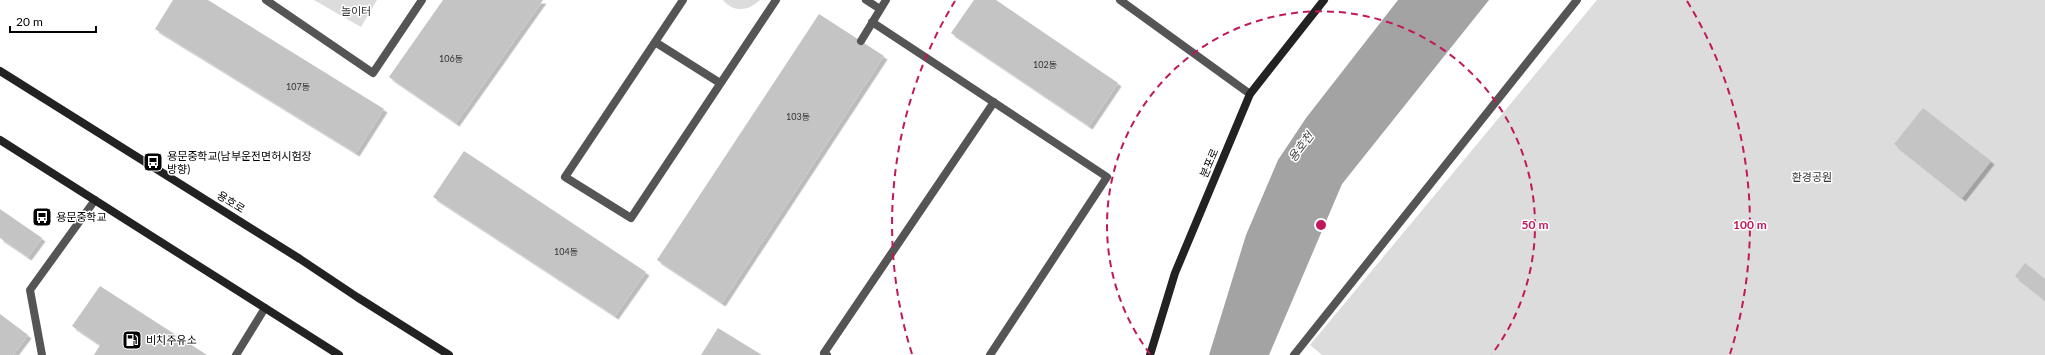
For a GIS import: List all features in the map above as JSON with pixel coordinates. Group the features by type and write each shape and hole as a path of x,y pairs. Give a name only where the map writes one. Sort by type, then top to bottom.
{"main road":[{"name":"분포로","path":"1150,355 1175,273 1250,94 1324,0"},
{"name":"용호로","path":"0,71 300,259 449,355"},
{"path":"0,140 339,355"}],"street":[{"path":"266,0 373,73 422,0"},
{"path":"683,0 565,177 631,218 776,0"},
{"path":"866,0 880,9"},
{"path":"861,41 886,0"},
{"path":"1120,0 1250,94"},
{"path":"1294,355 1577,0"},
{"path":"872,22 1107,177 990,355"},
{"path":"656,42 720,84"},
{"path":"827,355 824,353 994,102"},
{"path":"42,355 30,290 95,200"},
{"path":"236,355 265,308"}],"green space":[{"name":"놀이터","path":"314,0 377,0 361,27"},
{"path":"723,0 760,0 756,4 746,8 736,9 731,7"},
{"name":"환경공원","path":"1597,0 2045,0 2045,355 1322,355 1310,345"}],"water":[{"name":"용호천","path":"1398,0 1489,0 1342,184 1269,355 1209,355 1246,235 1278,160 1306,118"}],"building":[{"path":"173,0 208,0 384,109 356,153 155,29"},
{"path":"443,0 543,0 456,123 389,77"},
{"path":"974,0 996,0 1118,83 1089,126 951,33"},
{"path":"819,14 884,56 722,303 657,260"},
{"path":"1923,108 1991,161 1962,198 1894,144"},
{"path":"464,151 646,272 615,316 433,197"},
{"path":"0,209 42,238 28,257 0,238"},
{"path":"2025,263 2045,279 2045,300 2015,276"},
{"path":"100,286 207,355 94,355 100,345 72,326"},
{"path":"0,314 28,335 13,355 0,355"},
{"path":"718,328 762,355 701,355"}],"place":[{"name":"용문중학교(남부운전면허시험장 방향)","path":"153,162"},
{"name":"용문중학교","path":"42,217"},
{"name":"비치주유소","path":"132,340"}]}
